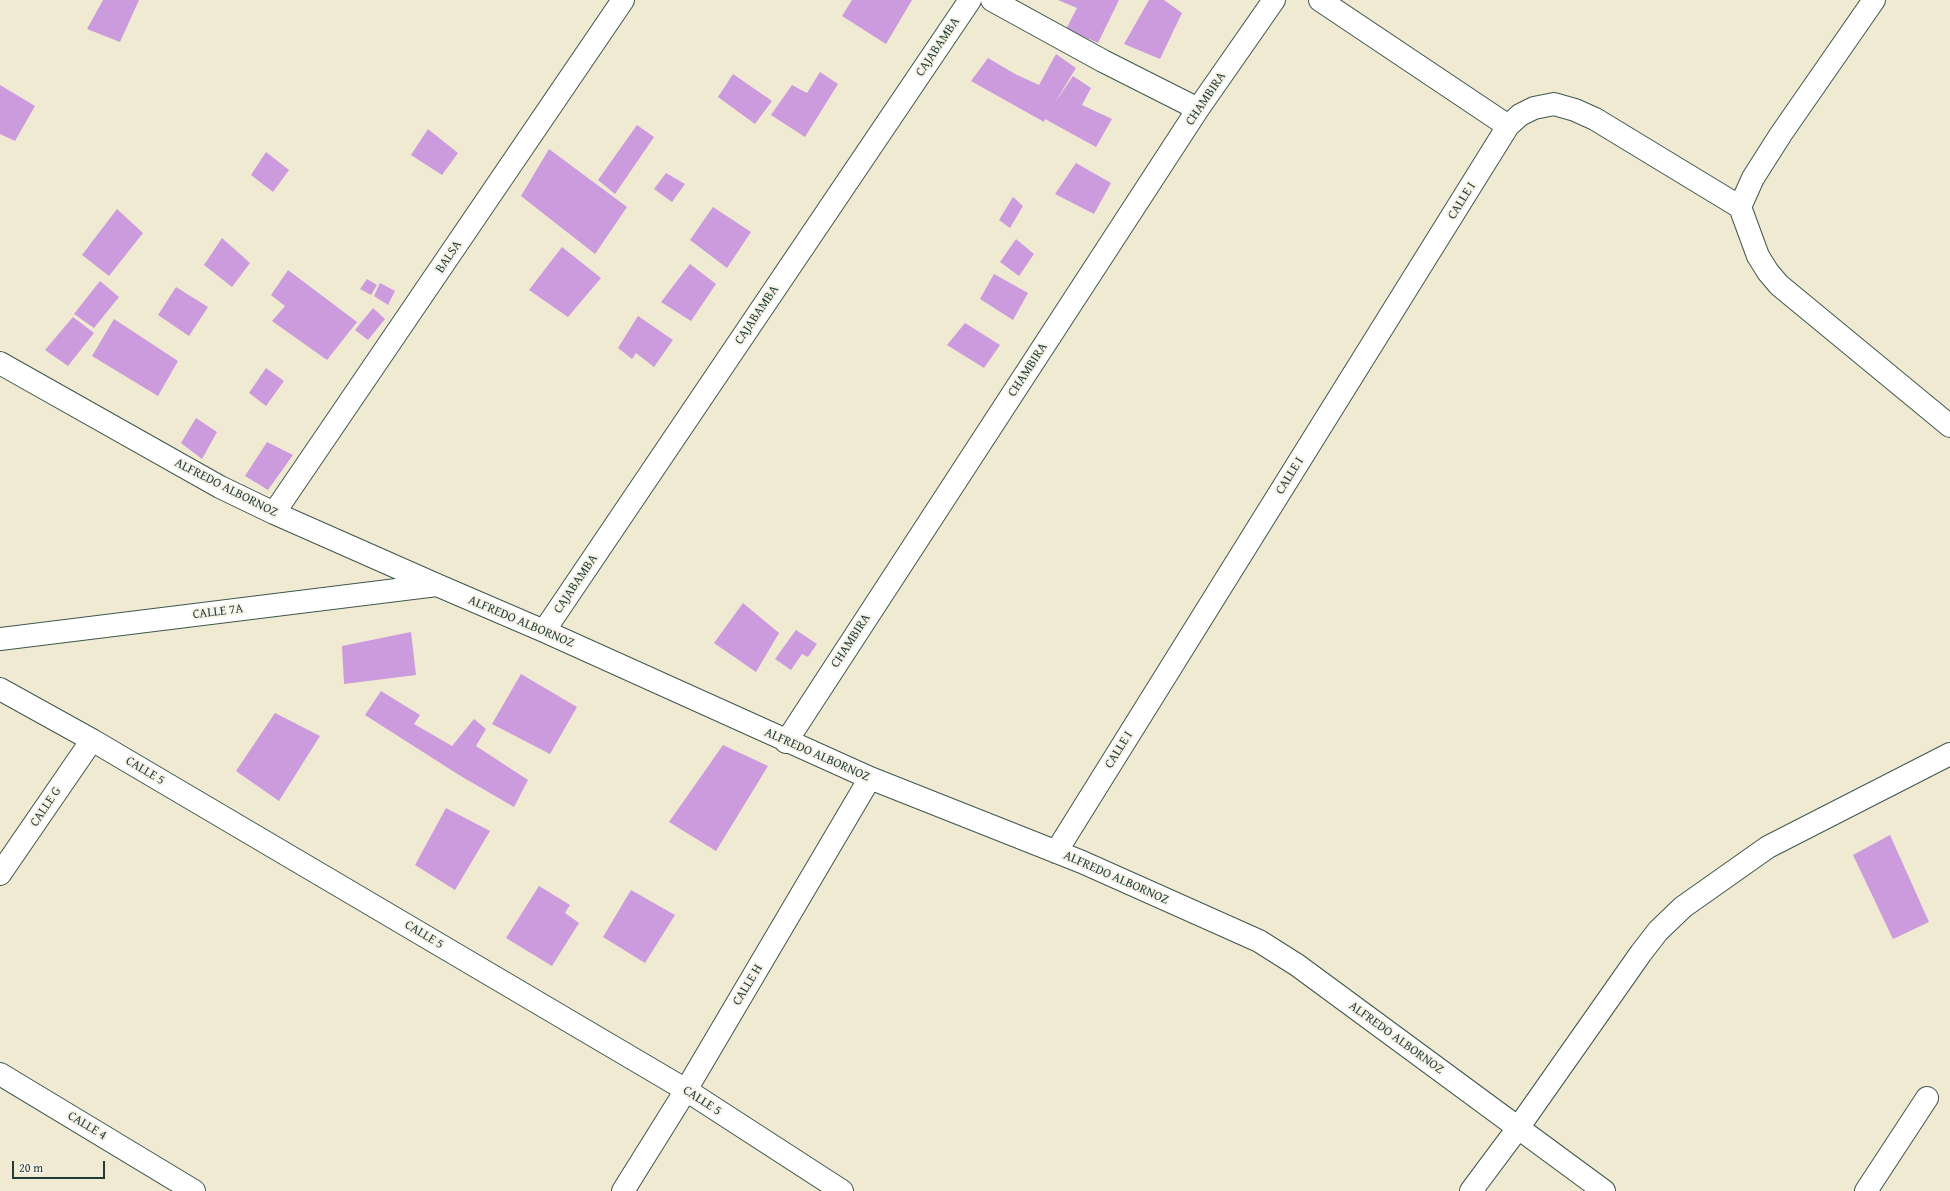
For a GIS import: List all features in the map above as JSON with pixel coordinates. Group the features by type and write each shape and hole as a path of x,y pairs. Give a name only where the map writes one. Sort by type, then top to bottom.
{"street":[{"name":"BALSA","path":"274,513 623,0"},
{"name":"CAJABAMBA","path":"544,631 970,0"},
{"path":"992,0 1103,61 1198,109"},
{"name":"CHAMBIRA","path":"786,742 1198,109 1274,0"},
{"path":"1320,0 1508,126"},
{"path":"1874,0 1781,134 1753,178 1740,207 1758,256 1768,272 1779,285 1950,426"},
{"name":"CALLE I","path":"1056,852 1508,126 1520,115 1534,108 1554,104 1575,110 1595,119 1740,207"},
{"name":"ALFREDO ALBORNOZ","path":"0,363 220,487 274,513 544,631 786,742 870,778 1056,852 1259,941 1297,965 1604,1191"},
{"name":"CALLE 7A","path":"0,639 437,585"},
{"name":"CALLE 5","path":"0,689 92,740 686,1090 842,1191"},
{"name":"CALLE G","path":"0,874 92,740"},
{"path":"1471,1191 1518,1128 1641,953 1658,931 1683,907 1768,847 1950,754"},
{"name":"CALLE H","path":"624,1191 686,1090 870,778"},
{"name":"CALLE 4","path":"0,1074 194,1191"},
{"path":"1866,1191 1927,1098"}],"building":[{"path":"103,0 139,0 120,42 87,29"},
{"path":"852,0 912,0 886,44 842,16"},
{"path":"1058,0 1119,0 1098,43 1066,29 1077,8"},
{"path":"1149,0 1164,0 1182,13 1160,59 1124,44"},
{"path":"1056,54 1076,68 1054,104 1073,76 1091,88 1082,105 1112,119 1096,147 1045,119 1044,122 971,81 988,58 1015,74 1039,85"},
{"path":"820,72 838,84 805,137 771,115 792,85 807,93"},
{"path":"733,74 772,101 755,124 718,97"},
{"path":"0,85 35,106 15,141 0,134"},
{"path":"637,125 654,137 615,194 598,180"},
{"path":"428,129 458,153 442,175 411,155"},
{"path":"549,149 627,207 595,254 521,196"},
{"path":"266,152 289,170 273,192 251,175"},
{"path":"1076,163 1111,183 1094,214 1055,194"},
{"path":"666,173 685,184 672,202 654,189"},
{"path":"1013,197 1023,206 1010,228 999,220"},
{"path":"713,207 751,232 727,268 690,240"},
{"path":"117,209 143,233 109,276 82,255"},
{"path":"222,238 250,263 232,287 204,265"},
{"path":"1016,239 1034,254 1019,276 1000,262"},
{"path":"562,247 601,278 568,317 529,290"},
{"path":"690,264 716,284 691,321 661,302"},
{"path":"288,270 357,322 327,360 272,321 285,306 271,295"},
{"path":"994,274 1028,293 1013,320 980,299"},
{"path":"367,279 377,285 371,295 360,289"},
{"path":"100,281 119,297 94,328 74,314"},
{"path":"380,283 395,291 388,305 374,296"},
{"path":"176,287 208,307 189,336 158,315"},
{"path":"373,308 385,319 368,340 355,330"},
{"path":"638,316 673,340 654,367 636,353 632,359 618,348"},
{"path":"73,317 94,333 68,366 45,350"},
{"path":"114,319 178,361 158,396 92,356"},
{"path":"965,323 1000,345 984,368 947,345"},
{"path":"266,368 284,381 266,406 249,393"},
{"path":"196,418 217,432 202,459 181,443"},
{"path":"267,442 293,455 268,490 245,476"},
{"path":"743,603 779,633 756,672 714,643"},
{"path":"796,630 817,644 808,657 802,654 791,670 775,659"},
{"path":"411,632 416,675 344,684 342,646"},
{"path":"521,674 577,707 550,754 492,724"},
{"path":"381,691 420,715 414,724 452,746 474,719 486,729 476,746 528,780 514,807 459,775 365,715"},
{"path":"275,713 320,736 279,801 236,771"},
{"path":"723,745 768,766 716,851 669,822"},
{"path":"446,808 490,831 455,890 415,865"},
{"path":"1890,835 1929,922 1893,939 1853,855"},
{"path":"539,886 570,905 565,913 579,923 552,966 506,938"},
{"path":"631,890 675,915 645,963 603,937"}]}
